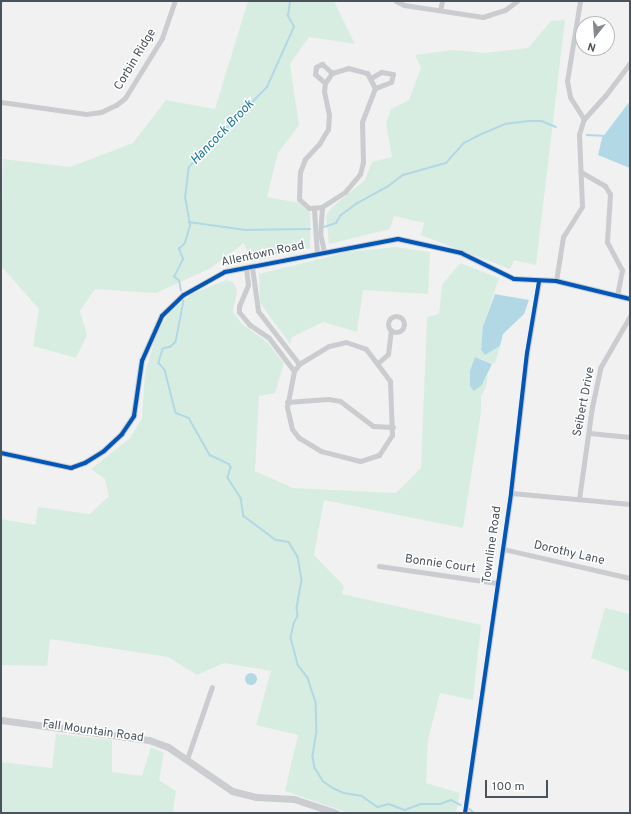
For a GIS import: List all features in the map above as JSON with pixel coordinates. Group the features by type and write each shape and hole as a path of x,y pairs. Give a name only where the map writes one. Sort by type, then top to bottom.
{"main road":[{"name":"Fall Mountain Road","path":"1,720 149,740 168,747 232,791 256,797 294,799 336,813"}],"street":[{"name":"Corbin Ridge","path":"1,102 86,114 101,112 116,105 125,98 162,38 170,21 175,1"},
{"path":"396,1 404,5 483,17 505,10 517,1"},
{"path":"440,10 442,1"},
{"path":"580,1 567,81 570,97 584,119"},
{"path":"556,281 563,237 582,206 577,142 584,119 606,96 630,63"},
{"path":"325,83 315,74 316,67 322,64 332,73"},
{"path":"348,68 358,69 371,78 375,88 362,122 365,151 360,174 345,192 322,207 314,209 306,206 299,199 298,179 305,159 322,142 328,128 329,115 324,92 325,83 332,73 348,68"},
{"path":"371,78 381,72 393,74 391,82 375,88"},
{"path":"580,172 604,186 610,194 607,242 622,270 617,296"},
{"path":"322,207 320,233 324,252"},
{"path":"314,209 317,254"},
{"name":"Allentown Road","path":"1,453 71,468 84,463 104,450 122,434 134,416 144,356 153,332 166,310 205,281 225,272 398,239 461,253 514,279 556,281 630,299"},
{"path":"249,268 258,311 299,364"},
{"path":"249,268 248,285 239,306 240,312 250,325 273,342 294,371"},
{"name":"Townline Road","path":"465,813 503,549 527,353 539,281"},
{"name":"Seibert Drive","path":"579,499 600,368 630,316"},
{"path":"378,363 388,354 391,330"},
{"path":"346,342 366,349 378,363 390,381 393,427 389,444 379,455 360,461 310,446 299,438 289,420 287,402 294,371 299,364 329,346 346,342"},
{"path":"287,402 328,399 340,401 373,426 393,427"},
{"path":"589,433 630,437"},
{"path":"510,493 630,504"},
{"name":"Dorothy Lane","path":"503,549 630,578"},
{"name":"Bonnie Court","path":"379,566 497,583"},
{"path":"187,759 212,687"}],"green space":[{"path":"248,1 334,1 355,44 309,37 290,64 299,125 278,153 267,197 299,203 310,212 310,248 251,262 244,243 211,268 156,293 95,289 80,311 87,335 76,358 33,346 39,309 1,266 3,159 70,167 133,143 166,100 215,109"},
{"path":"565,20 536,265 514,260 510,269 421,235 424,223 394,216 390,229 329,244 326,216 331,208 365,180 372,162 392,157 386,123 391,109 409,100 421,68 415,55 453,50 485,53 528,48 551,21"},
{"path":"396,247 430,252 428,294 363,290 357,332 323,322 292,337 290,344 260,303 259,274 348,252"},
{"path":"460,263 499,278 483,326 485,355 500,346 495,364 475,357 482,385 488,375 486,387 481,396 481,412 463,528 324,500 314,555 344,586 342,594 481,625 473,700 440,693 428,740 426,783 460,793 456,813 349,813 285,791 298,735 256,725 271,671 224,663 197,675 168,657 50,639 47,666 1,665 1,519 35,525 38,507 90,514 109,496 105,479 91,469 130,438 142,418 145,373 157,333 170,312 192,294 226,280 233,282 237,290 233,312 242,324 266,341 284,363 275,393 259,396 255,471 293,488 396,493 421,468 427,317 439,314 442,285"},
{"path":"605,608 630,614 630,672 591,658"},
{"path":"56,734 112,740 112,772 142,776 151,747 164,753 159,780 176,791 173,813 1,813 1,762 52,768"}],"water":[{"path":"630,101 630,168 598,155 602,138"},
{"path":"495,294 529,300 524,314 503,334 500,346 485,355 481,350 483,326"},
{"path":"475,357 492,364 482,385 474,391 470,386 470,371"},
{"path":"249,673 253,673 257,679 253,685 249,685 245,681 245,677"}],"waterway":[{"name":"Hancock Brook","path":"181,291 179,281 174,277 183,259 179,249 185,243 190,225 185,198 189,167 267,87 294,27 288,16 290,1"},
{"path":"324,227 336,223 341,215 356,204 387,187 403,175 446,163 464,143 484,133 505,124 531,121 542,121 556,127"},
{"path":"587,135 605,136"},
{"path":"189,222 245,230 310,229"},
{"name":"Hancock Brook","path":"184,301 176,342 171,347 163,349 159,363 165,370 176,413 189,418 210,455 229,464 231,467 228,478 241,498 244,516 276,540 289,542 298,557 302,580 297,608 298,616 294,624 291,638 298,665 308,678 316,703 317,731 313,757 315,768 323,781 333,788 344,793 362,796 378,807 389,804 405,810 421,804 440,804 451,800 461,805"},
{"name":"Hancock Brook","path":"470,809 474,813"}],"cycle path":[{"path":"1,453 71,468 85,463 104,451 122,434 134,416 142,361 162,316 184,295 225,272 398,239 461,253 514,279 556,281 630,299"},
{"path":"465,813 511,493 527,353 539,281"}]}
